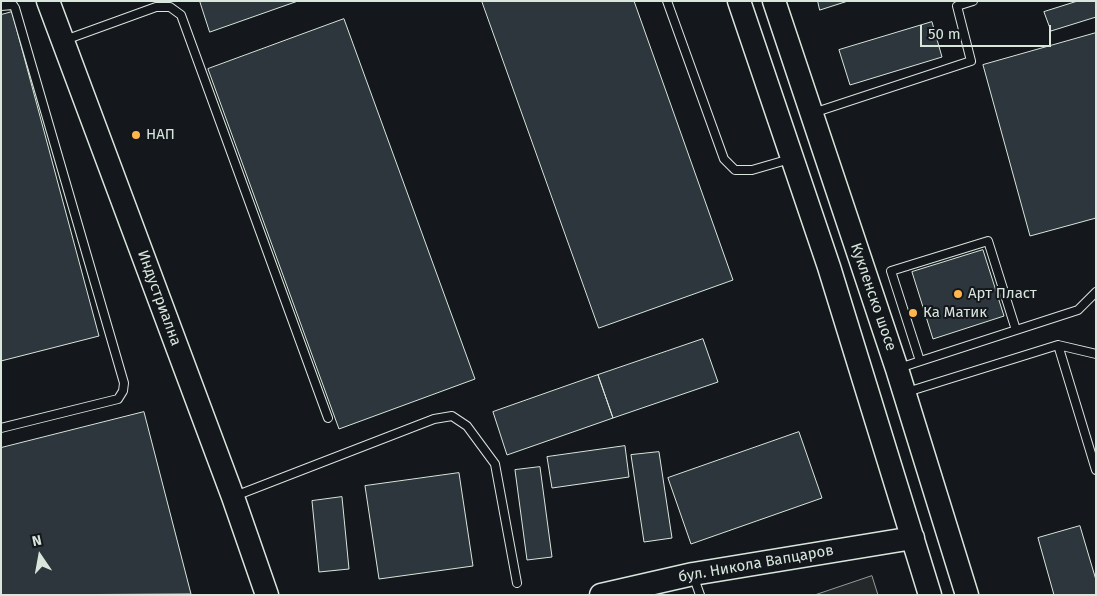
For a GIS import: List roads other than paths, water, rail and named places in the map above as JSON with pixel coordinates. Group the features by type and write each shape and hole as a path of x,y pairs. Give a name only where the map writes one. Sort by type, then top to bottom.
{"main road":[{"name":"Индустриална","path":"48,1 233,497 267,595"},
{"path":"739,1 829,267 930,595"},
{"name":"Кукленско шосе","path":"774,1 905,393 967,595"},
{"name":"бул. Никола Вапцаров","path":"601,595 693,574 912,538"}],"lane":[{"path":"667,1 724,159 735,170 752,170 792,158"},
{"path":"812,114 971,61 957,6 973,1"},
{"path":"1,6 9,4 15,8 124,383 123,391 118,398 1,428"},
{"path":"63,41 156,7 170,7 181,15 328,418"},
{"path":"920,361 891,271 988,241 1016,330"},
{"path":"897,369 1078,310 1096,292"},
{"path":"1058,345 1096,470"},
{"path":"905,393 1058,345 1096,354"},
{"path":"233,497 434,419 452,416 467,426 495,464 517,583"},
{"path":"693,574 700,595"}],"place":[{"name":"НАП","path":"136,135"},
{"name":"Арт Пласт","path":"958,294"},
{"name":"Ка Матик","path":"913,313"}]}
